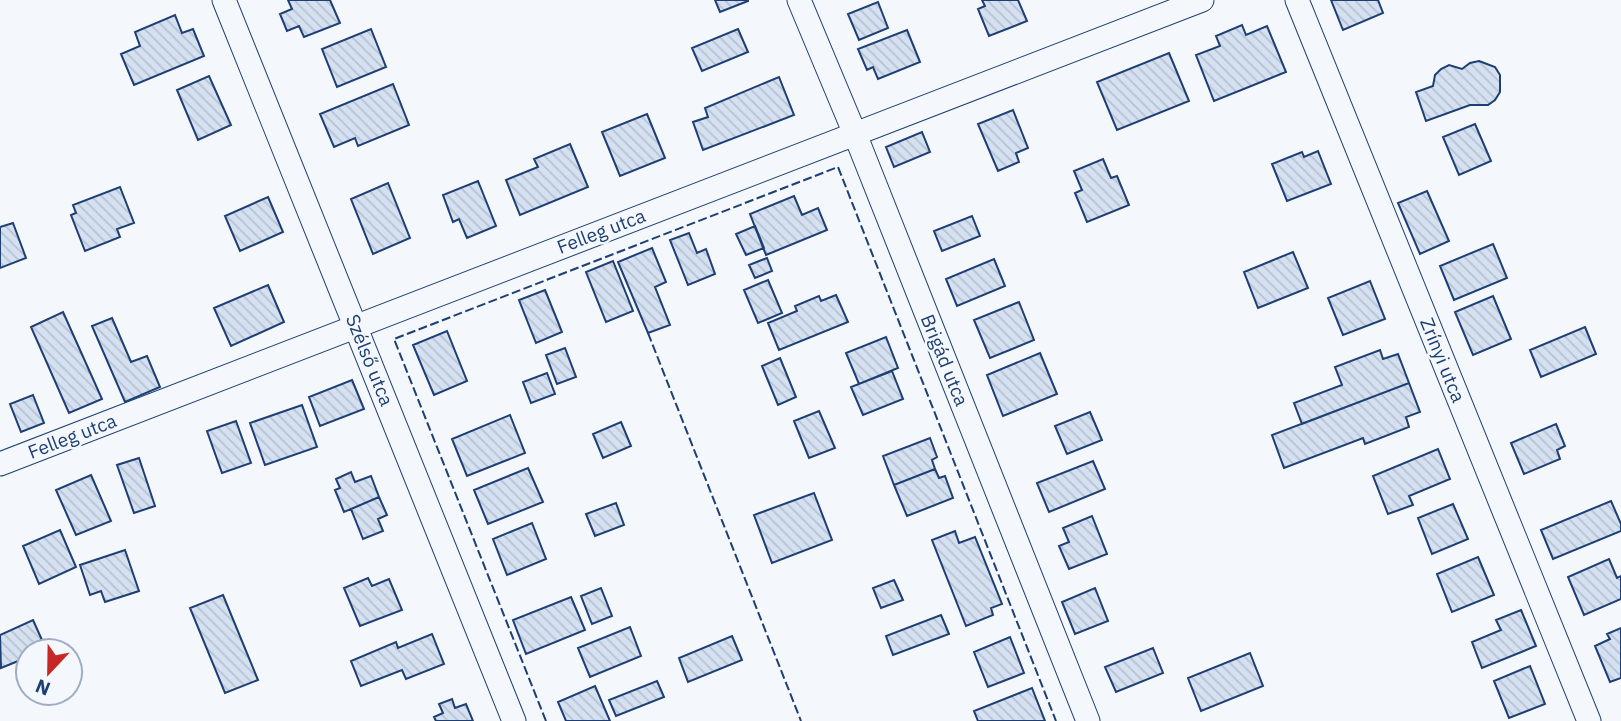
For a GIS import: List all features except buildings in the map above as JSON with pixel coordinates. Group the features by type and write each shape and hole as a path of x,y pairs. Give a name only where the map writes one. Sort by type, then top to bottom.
{"street":[{"name":"Szélső utca","path":"224,0 514,721"},
{"name":"Brigád utca","path":"799,0 855,134 1087,721"},
{"name":"Felleg utca","path":"0,464 1202,0"},
{"name":"Zrínyi utca","path":"1297,0 1589,721"}],"fence":[{"path":"546,721 394,339 838,167 1056,721"},
{"path":"648,333 801,721"}]}
